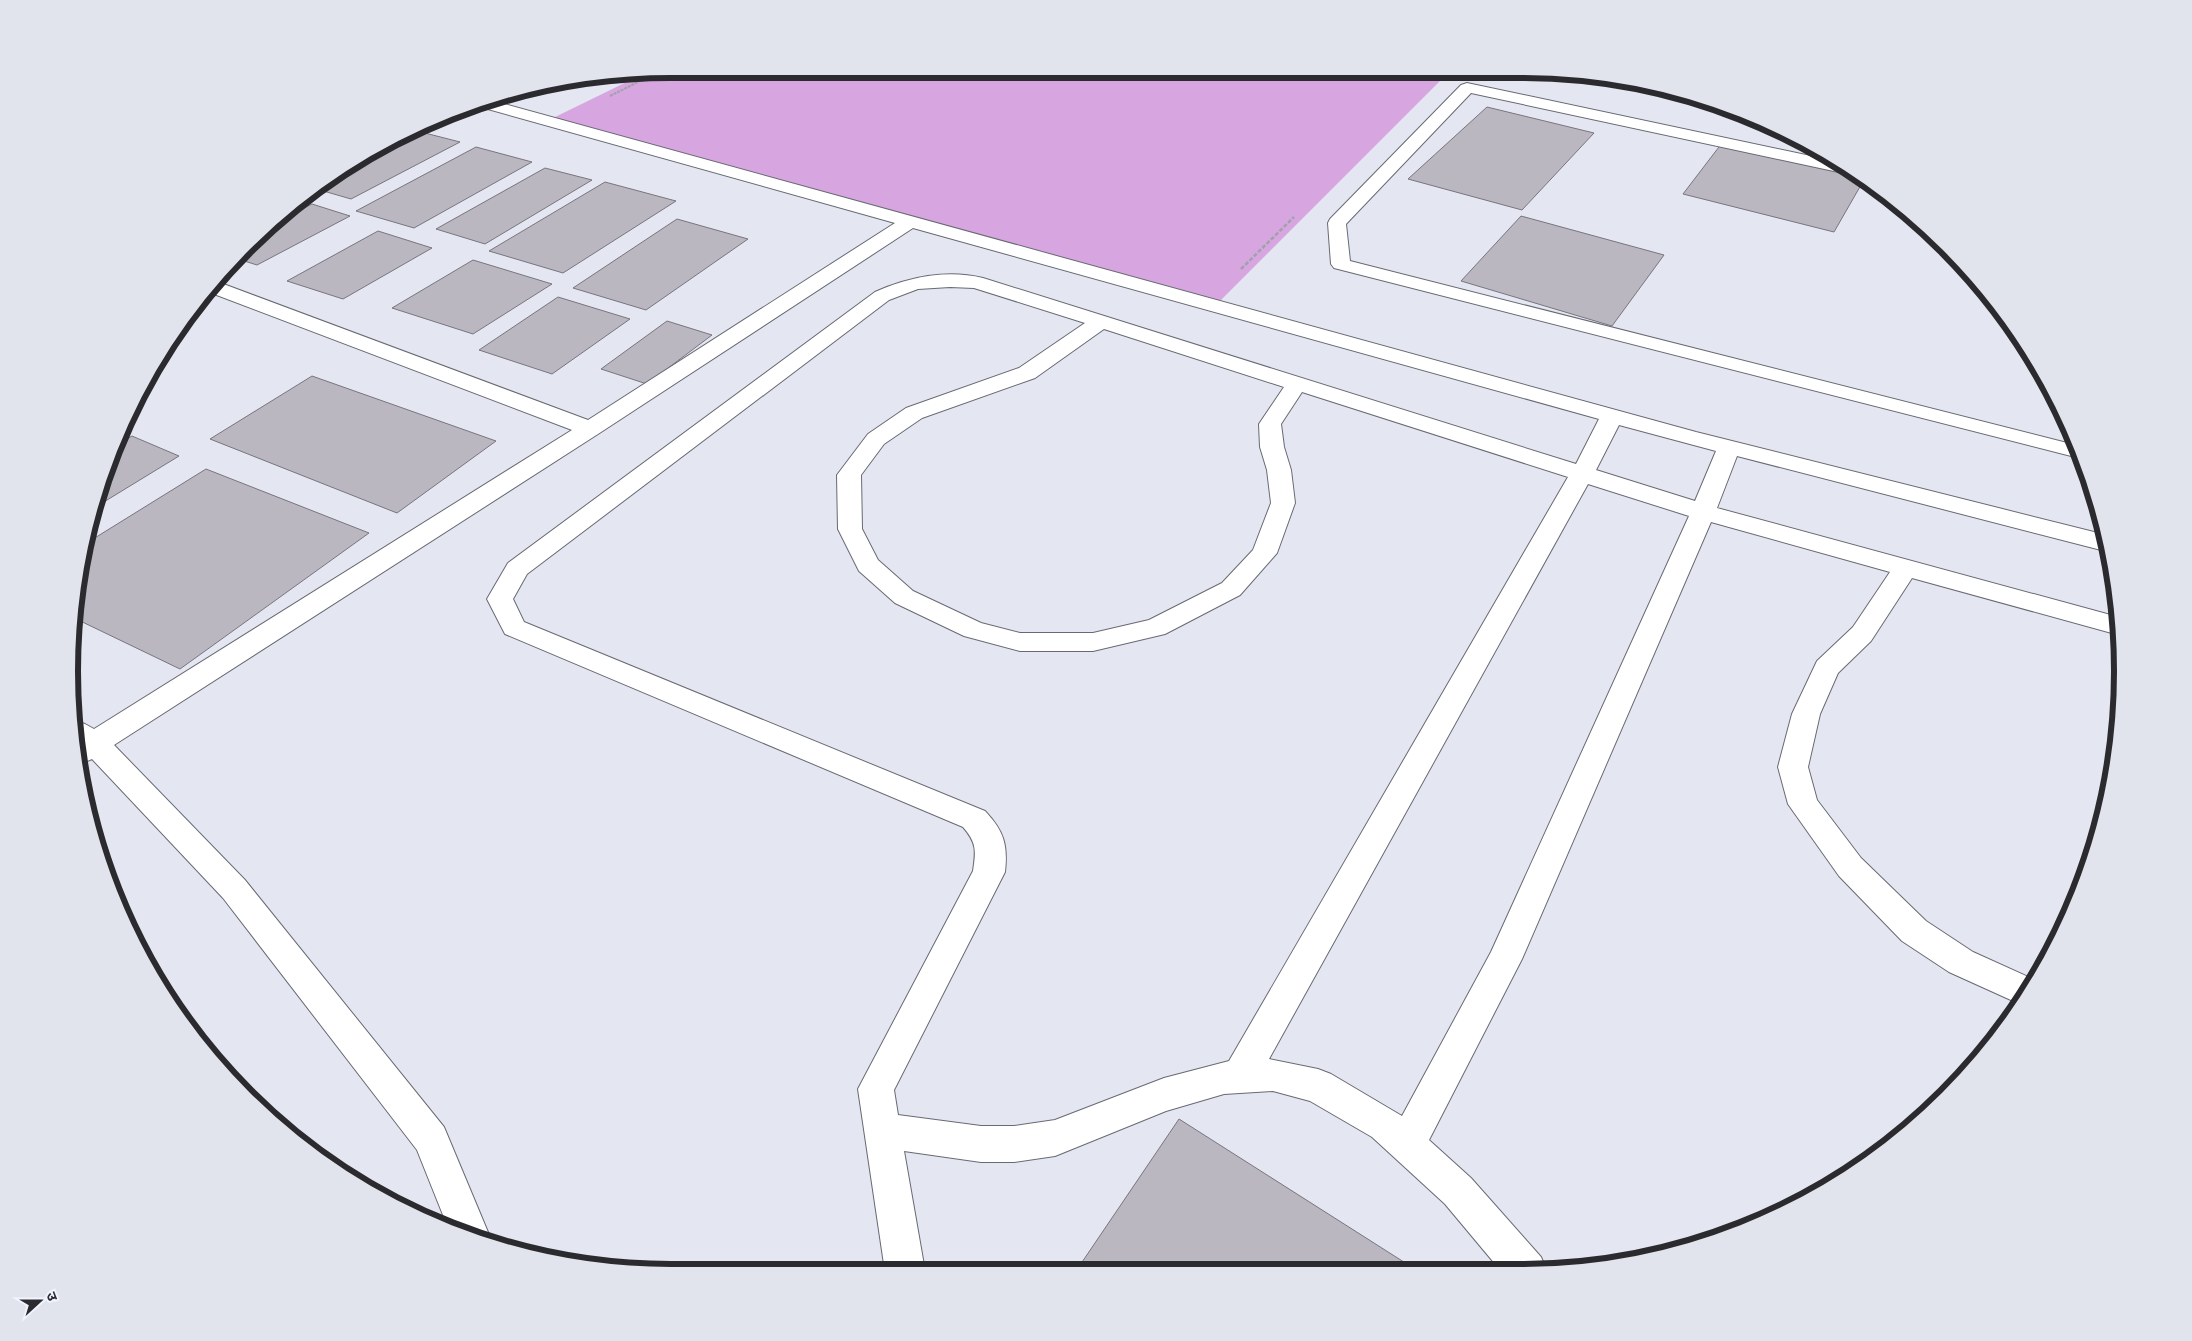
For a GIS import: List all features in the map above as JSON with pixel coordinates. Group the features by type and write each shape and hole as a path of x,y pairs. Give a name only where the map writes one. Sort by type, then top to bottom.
{"street":[{"path":"1832,166 1467,88 1338,223 1341,264 2072,451"},
{"path":"492,105 1612,416 2100,542"},
{"path":"82,743 590,429 909,222"},
{"path":"904,1264 876,1089 989,872 992,849 987,833 974,819 514,628 500,599 518,569 882,296 904,286 952,280 976,282 1703,512 2112,624"},
{"path":"218,289 590,429"},
{"path":"1101,322 1027,373 914,413 876,439 849,475 850,529 868,564 904,597 973,630 1020,642 1093,642 1156,628 1231,589 1264,553 1283,503 1279,470 1272,448 1270,424 1297,384"},
{"path":"1239,1078 1582,474 1612,416"},
{"path":"1407,1144 1505,959 1703,512 1729,447"},
{"path":"1906,568 1862,634 1827,668 1806,714 1793,767 1803,804 1850,867 1914,931 1961,962 2021,990"},
{"path":"83,744 234,889 431,1139 467,1227"},
{"path":"882,1130 981,1144 1014,1144 1055,1138 1164,1095 1224,1078 1273,1075 1318,1086 1385,1124 1458,1191 1521,1264"}],"path":[{"path":"605,98 644,79"},
{"path":"1238,272 1294,217"}],"shaded area":[{"path":"1443,78 1214,307 549,120 633,79"}],"building":[{"path":"1487,107 1594,133 1522,210 1408,179"},
{"path":"423,132 460,142 351,199 322,191 374,157"},
{"path":"1722,143 1841,171 1861,185 1834,232 1683,194"},
{"path":"476,147 532,162 414,228 356,211"},
{"path":"545,168 592,180 485,244 436,229"},
{"path":"605,182 676,201 563,273 489,251"},
{"path":"312,204 350,216 257,265 243,260 251,251 295,212"},
{"path":"1521,216 1664,255 1612,326 1461,281"},
{"path":"677,219 748,239 646,310 573,288"},
{"path":"378,231 432,248 343,299 287,281"},
{"path":"473,260 552,284 473,334 392,308"},
{"path":"558,297 630,319 552,374 479,350"},
{"path":"667,321 712,335 647,384 601,369"},
{"path":"312,376 496,441 397,513 210,439"},
{"path":"132,436 179,456 102,503 109,480 125,440"},
{"path":"206,469 369,533 180,669 80,621 93,539"},
{"path":"1179,1119 1407,1264 1081,1264"}]}
